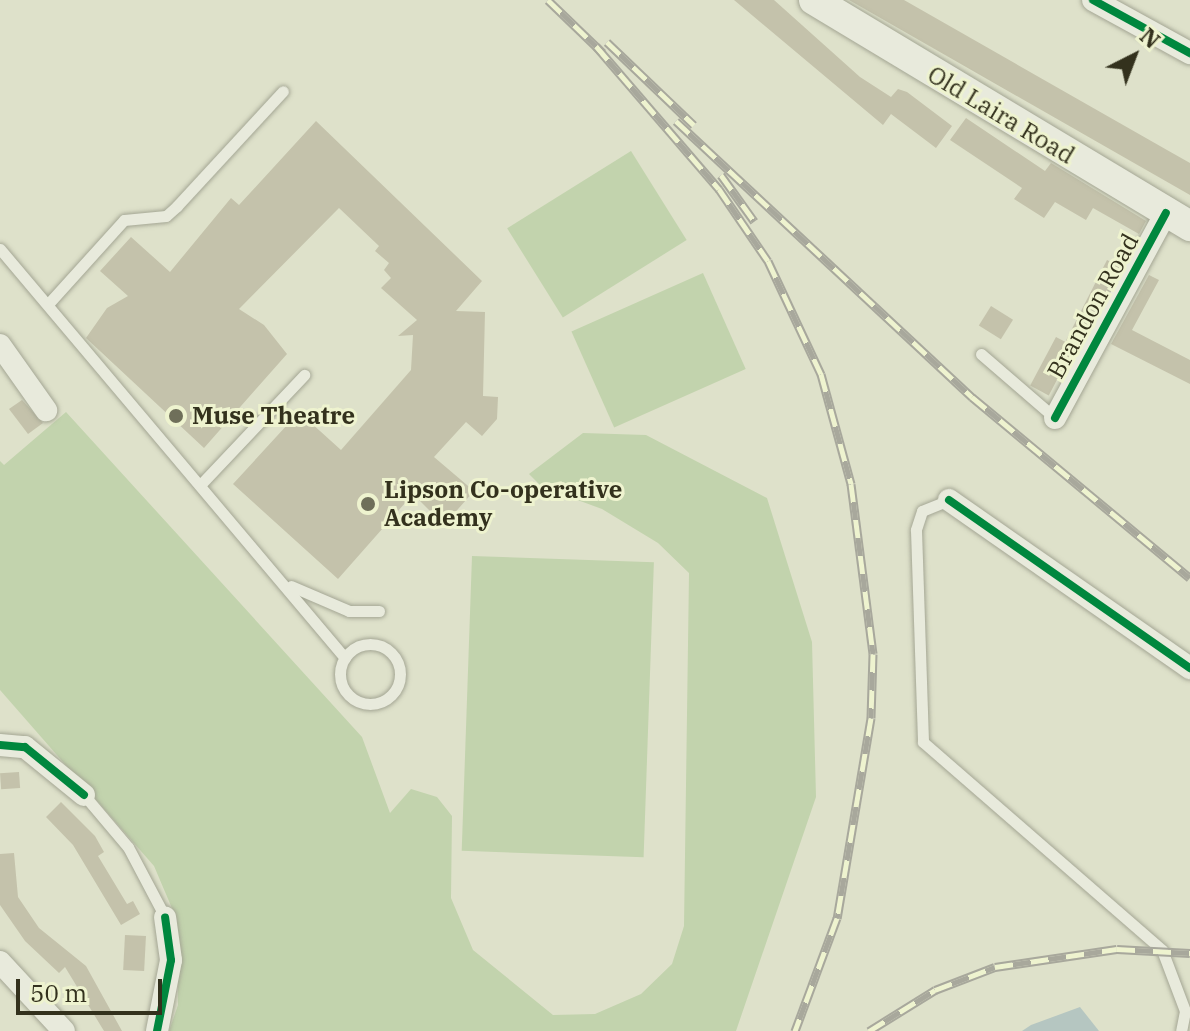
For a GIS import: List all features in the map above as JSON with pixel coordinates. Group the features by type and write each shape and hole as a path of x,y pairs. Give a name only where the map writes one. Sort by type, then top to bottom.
{"main road":[{"name":"Old Laira Road","path":"826,4 1178,220"}],"street":[{"path":"1093,0 1190,53"},
{"name":"Brandon Road","path":"1054,417 1178,220"},
{"path":"0,345 46,410"},
{"path":"949,500 1190,668"},
{"path":"0,745 25,747 84,795"},
{"path":"157,1031 170,974 165,917"},
{"path":"0,962 64,1031"}],"lane":[{"path":"49,303 124,220 166,216 283,91"},
{"path":"0,249 202,483 345,658"},
{"path":"981,354 1054,417"},
{"path":"202,483 304,375"},
{"path":"949,500 922,511 916,530 923,742 1162,950 1185,1011 1181,1031"},
{"path":"287,584 349,611 379,611"},
{"path":"367,644 391,652 400,669 393,695 375,704 356,701 340,677 345,658 367,644"},
{"path":"84,795 128,847 165,917"}],"green space":[{"path":"631,151 687,240 563,317 507,228"},
{"path":"703,273 746,369 614,427 571,332"},
{"path":"66,412 362,737 390,813 411,789 437,797 452,816 451,898 473,950 553,1015 595,1014 641,994 672,964 684,926 689,573 658,543 602,509 542,487 529,474 583,433 646,435 767,498 812,642 816,797 736,1031 169,1031 178,1005 177,920 154,866 0,690 0,461 4,465"},
{"path":"472,556 654,562 644,857 462,851"}],"shaded area":[{"path":"1080,1007 1099,1031 1022,1031 1031,1025"}],"building":[{"path":"734,0 774,0 860,77 891,97 898,89 907,92 952,126 936,148 891,114 883,125"},
{"path":"849,0 904,0 1190,163 1190,195"},
{"path":"966,118 1045,171 1051,163 1146,221 1139,234 1093,208 1086,220 1055,202 1044,218 1014,199 1022,188 950,140"},
{"path":"316,121 482,281 456,311 485,312 483,396 498,397 497,419 482,436 466,422 434,457 474,491 451,517 435,516 413,494 338,579 233,484 299,412 341,450 411,370 413,335 398,336 417,320 381,288 391,278 384,270 389,263 375,251 379,246 339,208 239,309 264,325 287,354 204,448 86,338 107,308 128,296 100,271 131,237 170,272 231,198 239,205"},
{"path":"1107,260 1121,267 1080,347 1066,340"},
{"path":"1149,275 1159,280 1132,330 1190,360 1190,384 1111,344"},
{"path":"991,306 1013,320 1001,339 979,326"},
{"path":"1056,337 1075,347 1049,395 1030,386"},
{"path":"22,400 43,423 28,434 9,409"},
{"path":"19,772 20,788 1,789 0,773"},
{"path":"61,802 95,836 104,852 98,856 127,904 133,901 140,914 121,925 73,845 46,817"},
{"path":"14,853 18,897 39,928 86,966 122,1031 104,1031 65,967 59,973 25,941 0,905 0,854"},
{"path":"125,935 146,936 144,971 123,970"}],"railway":[{"path":"548,0 603,53"},
{"path":"607,42 694,125"},
{"path":"596,46 719,189 768,261 821,374 851,484 873,654 871,718 837,918 795,1031"},
{"path":"676,121 972,397 1190,578"},
{"path":"721,175 754,221"},
{"path":"869,1031 935,990 995,967 1117,949 1190,953"}],"cycle path":[{"path":"1093,0 1190,53"},
{"path":"1055,418 1166,213"},
{"path":"949,500 1190,668"},
{"path":"0,745 25,747 84,795"},
{"path":"157,1031 171,960 165,917"}],"place":[{"name":"Muse Theatre","path":"176,416"},
{"name":"Lipson Co-operative Academy","path":"368,504"}]}
